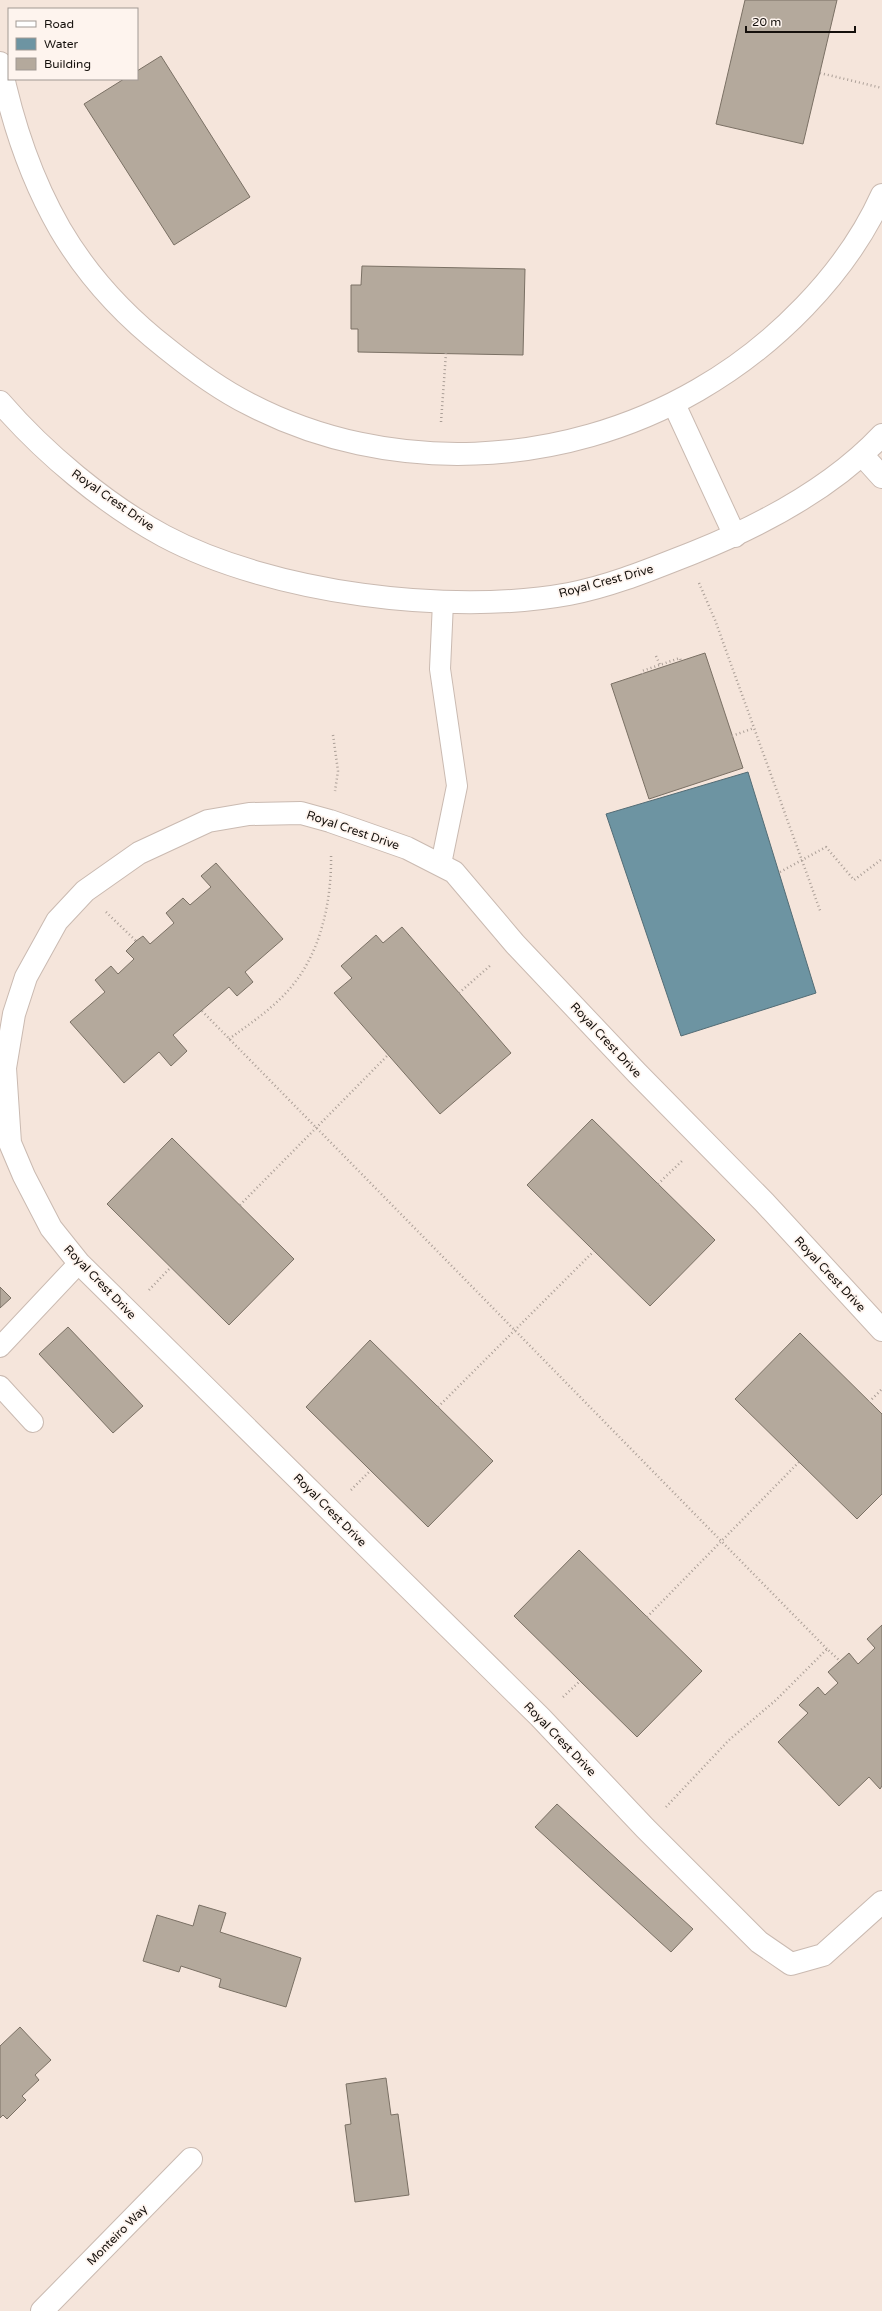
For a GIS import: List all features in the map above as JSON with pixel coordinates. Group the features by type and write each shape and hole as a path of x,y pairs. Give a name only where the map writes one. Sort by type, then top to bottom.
{"street":[{"path":"0,63 10,111 31,172 61,231 99,284 144,331 194,371 250,405 310,430 374,446 438,454 499,453 559,444 618,428 674,404 724,375 770,339 812,298 848,253 882,195"},
{"name":"Royal Crest Drive","path":"0,402 58,460 116,505 164,536 217,560 281,578 331,589 397,599 443,602 481,602 569,594 644,573 735,536 801,499 862,456 882,435"},
{"path":"674,404 735,536"},
{"path":"862,456 882,477"},
{"name":"Royal Crest Drive","path":"882,1330 764,1202 636,1073 515,944 454,872 441,864 407,848 330,821 301,813 249,814 208,821 139,853 85,891 58,921 26,977 14,1014 5,1068 10,1143 31,1190 51,1228 79,1263 529,1706 645,1828 759,1942 791,1964 823,1955 882,1902"},
{"name":"Monteiro Way","path":"42,2311 192,2159"}],"lane":[{"path":"441,864 457,786 440,669 443,602"},
{"path":"0,1347 79,1263"},
{"path":"0,1386 33,1422"}],"path":[{"path":"820,73 882,88"},
{"path":"438,454 446,353"},
{"path":"687,555 715,620 821,912"},
{"path":"656,656 660,665"},
{"path":"642,674 642,671 680,658 680,661"},
{"path":"732,736 754,728"},
{"path":"230,1039 261,1016 293,985 320,939 332,877 330,821 338,771 333,735"},
{"path":"780,872 826,848 854,880 882,859"},
{"path":"85,891 136,941"},
{"path":"459,993 515,944"},
{"path":"202,1011 840,1661"},
{"path":"240,1205 388,1055"},
{"path":"438,1407 594,1251"},
{"path":"870,1402 882,1389"},
{"path":"647,1617 799,1462"},
{"path":"645,1828 729,1740 776,1700 827,1649"}],"water":[{"path":"748,772 816,993 681,1036 606,814"}],"building":[{"path":"745,0 837,0 803,144 716,124"},
{"path":"161,56 250,197 174,245 84,104 122,80 138,80 138,70"},
{"path":"362,266 525,269 523,355 358,352 358,329 351,329 351,285 361,285"},
{"path":"705,653 743,768 649,799 611,684"},
{"path":"216,863 283,939 245,972 253,982 237,996 229,987 173,1035 187,1051 171,1066 159,1052 124,1083 70,1022 105,992 95,980 111,966 118,974 134,959 126,951 136,941 143,936 150,944 174,923 166,913 183,898 190,905 211,887 201,876"},
{"path":"402,927 511,1053 440,1114 334,993 352,978 341,966 376,935 383,943"},
{"path":"592,1119 715,1240 650,1306 527,1185"},
{"path":"172,1138 294,1259 229,1325 107,1204"},
{"path":"0,1287 11,1298 0,1308"},
{"path":"68,1327 143,1406 113,1433 39,1354"},
{"path":"800,1333 882,1414 882,1494 857,1519 735,1399"},
{"path":"370,1340 493,1461 428,1527 306,1407"},
{"path":"579,1550 702,1671 637,1737 514,1616"},
{"path":"882,1625 882,1786 880,1789 869,1777 839,1806 778,1742 808,1713 799,1705 818,1687 825,1695 838,1683 828,1672 849,1653 858,1664 875,1648 867,1639"},
{"path":"557,1804 693,1929 671,1952 535,1827"},
{"path":"199,1905 226,1913 220,1932 301,1958 286,2007 219,1987 221,1979 181,1966 179,1972 143,1961 157,1915 193,1926"},
{"path":"20,2027 51,2060 35,2075 39,2080 22,2096 26,2100 7,2119 3,2115 0,2118 0,2046"},
{"path":"386,2078 391,2115 398,2114 409,2195 355,2202 345,2125 351,2124 346,2084"}]}
